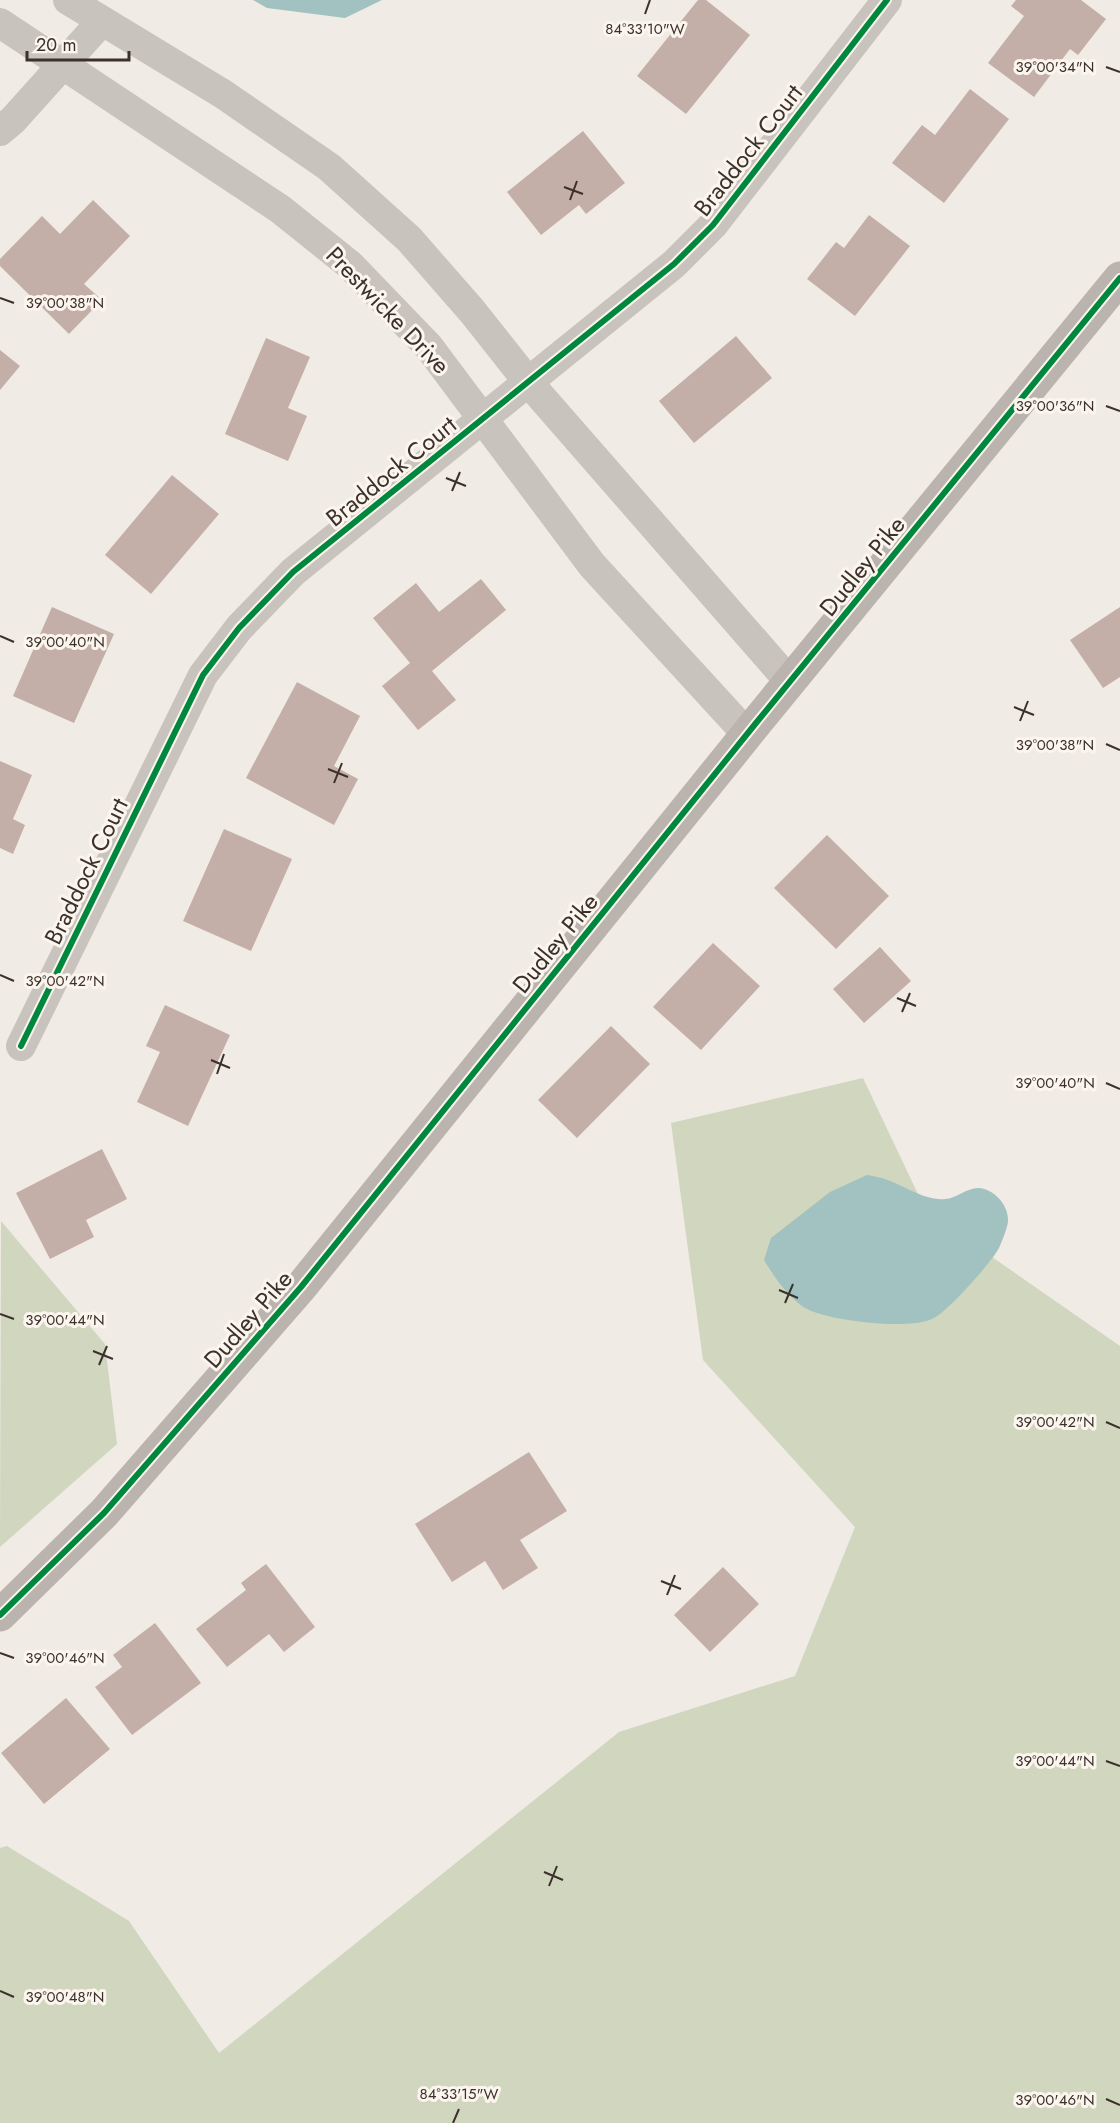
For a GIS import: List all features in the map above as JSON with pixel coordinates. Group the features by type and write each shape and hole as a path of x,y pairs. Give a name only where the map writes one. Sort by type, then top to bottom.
{"street":[{"path":"68,0 223,94 329,167 409,239 472,310 529,383 790,682"},
{"name":"Braddock Court","path":"21,1046 203,675 239,628 293,572 674,264 713,225 887,0"},
{"path":"0,131 13,120 102,21"},
{"name":"Prestwicke Drive","path":"0,23 280,209 350,265 429,347 591,566 747,734"},
{"name":"Dudley Pike","path":"0,1615 104,1513 301,1287 747,734 1120,278"}],"green space":[{"path":"863,1078 926,1211 1120,1346 1120,2123 0,2123 0,1848 7,1846 129,1921 219,2053 619,1732 795,1676 855,1527 703,1360 671,1123"},
{"path":"1,1221 105,1344 117,1444 0,1547"}],"water":[{"path":"253,0 382,0 345,18 267,8"},
{"path":"867,1175 885,1179 937,1199 951,1198 972,1189 984,1189 998,1198 1006,1209 1007,1225 995,1255 959,1296 934,1318 923,1322 889,1324 850,1320 816,1313 805,1308 787,1292 764,1260 771,1238 830,1192"}],"building":[{"path":"698,0 706,0 750,35 686,114 637,76"},
{"path":"1016,0 1081,0 1106,19 1078,55 1070,49 1034,97 988,63 1024,16 1011,6"},
{"path":"970,89 1009,119 944,203 892,163 922,125 935,135"},
{"path":"583,131 625,183 586,214 579,205 541,235 507,192"},
{"path":"93,200 130,236 84,284 102,300 69,334 0,266 0,259 42,216 60,234"},
{"path":"869,215 910,246 855,316 807,279 836,242 844,248"},
{"path":"736,336 772,378 694,443 659,401"},
{"path":"266,338 310,357 288,408 307,416 288,461 225,434"},
{"path":"0,350 20,366 0,390"},
{"path":"172,475 219,514 151,594 105,555"},
{"path":"481,579 506,610 432,671 456,700 418,730 382,686 410,663 373,618 416,583 439,612"},
{"path":"52,607 114,634 74,723 13,696"},
{"path":"1120,607 1120,677 1103,688 1070,640"},
{"path":"297,682 360,716 334,766 358,779 334,825 246,778"},
{"path":"0,761 32,775 13,819 25,825 13,854 0,848"},
{"path":"224,829 292,859 251,951 183,921"},
{"path":"827,835 889,896 836,949 774,888"},
{"path":"713,943 760,986 701,1050 653,1007"},
{"path":"880,947 911,981 864,1023 833,989"},
{"path":"165,1005 230,1035 188,1126 137,1102 160,1052 146,1046"},
{"path":"611,1026 650,1064 577,1138 538,1100"},
{"path":"102,1149 127,1199 86,1220 94,1237 50,1259 16,1193"},
{"path":"529,1452 567,1511 520,1540 538,1568 503,1590 485,1561 452,1582 415,1524"},
{"path":"266,1564 315,1627 284,1652 269,1634 227,1667 196,1629 246,1590 241,1583"},
{"path":"723,1567 759,1604 710,1652 674,1615"},
{"path":"155,1623 201,1683 132,1735 95,1687 122,1667 113,1655"},
{"path":"66,1698 110,1749 44,1804 1,1753"}],"cycle path":[{"path":"21,1046 203,675 239,628 293,572 674,264 713,225 887,0"},
{"path":"0,1615 104,1513 301,1287 756,723 1120,278"}]}
